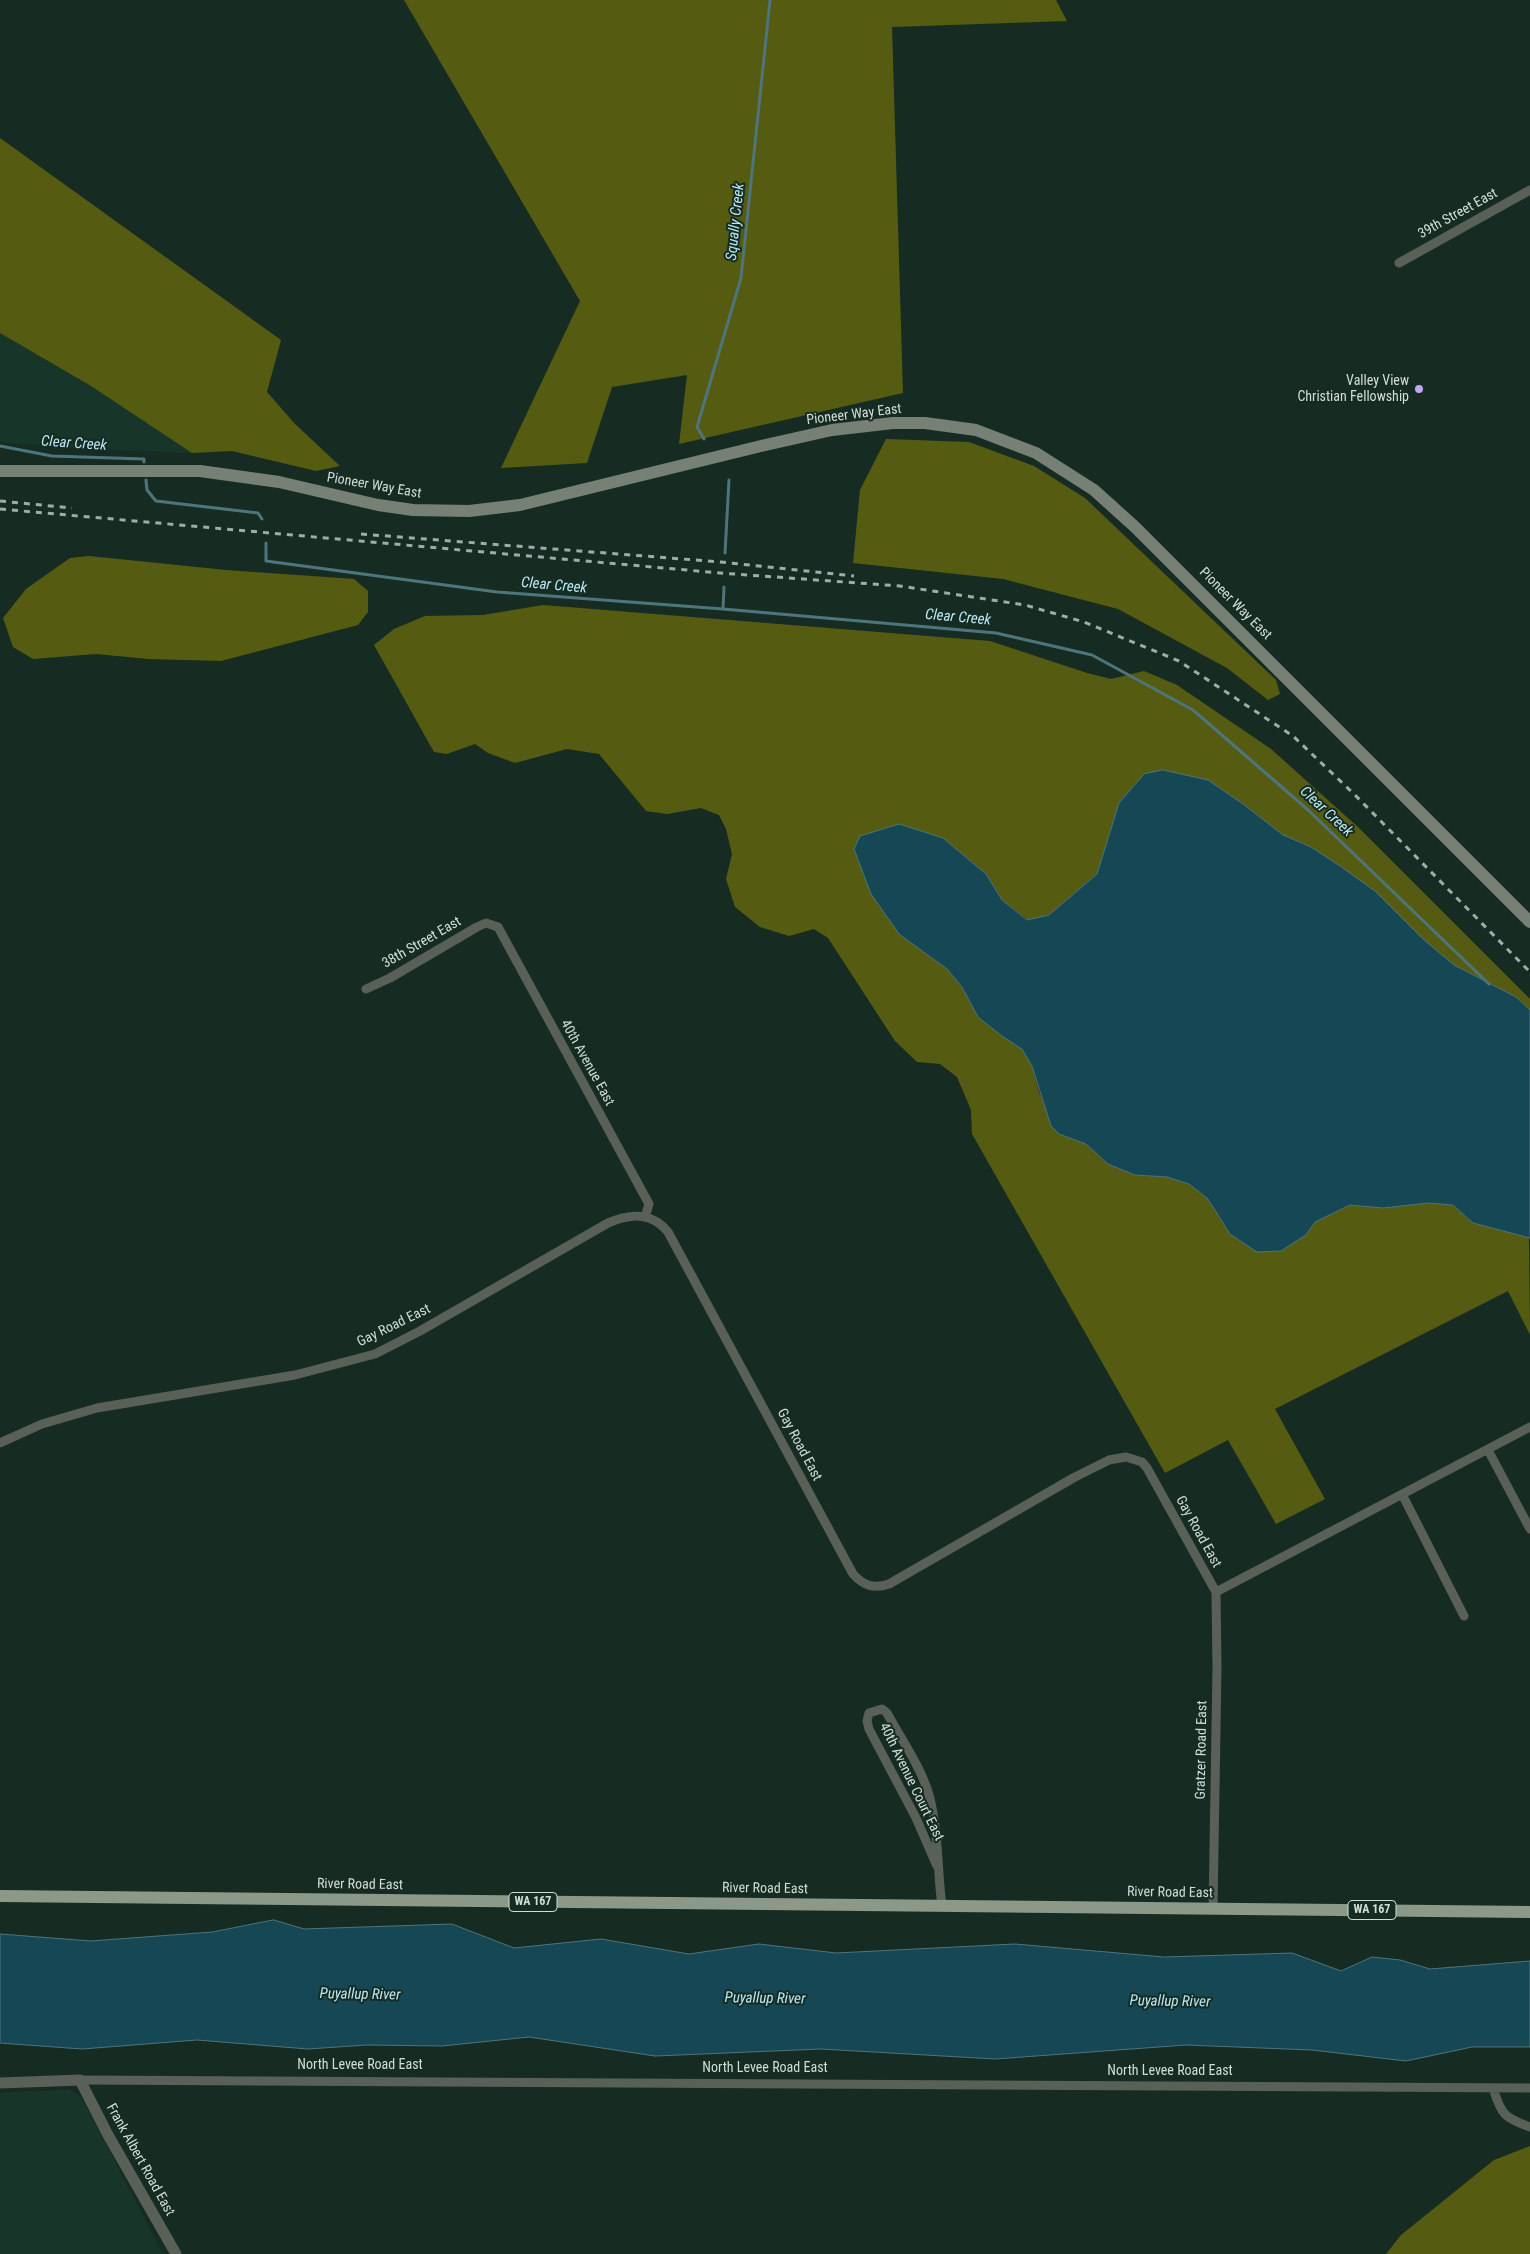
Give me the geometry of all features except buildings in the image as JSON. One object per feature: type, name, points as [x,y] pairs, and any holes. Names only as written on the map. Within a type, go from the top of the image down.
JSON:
[{"type":"main road","name":"Pioneer Way East","points":[[0,471],[200,471],[251,477],[396,507],[444,512],[469,511],[520,505],[832,430],[893,422],[925,423],[976,430],[1004,439],[1036,453],[1094,490],[1122,515],[1293,683],[1530,922]]},
{"type":"main road","name":"River Road East","points":[[0,1896],[1530,1912]]},
{"type":"street","name":"39th Street East","points":[[1399,263],[1530,190]]},
{"type":"street","name":"38th Street East","points":[[366,989],[390,978],[476,927],[486,923],[492,924]]},
{"type":"street","name":"40th Avenue East","points":[[492,924],[498,927],[649,1204],[645,1217]]},
{"type":"street","name":"Gay Road East","points":[[0,1442],[42,1424],[97,1408],[295,1375],[375,1354],[420,1331],[608,1223],[627,1216],[645,1217],[657,1220],[668,1232],[853,1574],[859,1581],[867,1586],[880,1587],[889,1584],[1075,1477],[1109,1460],[1126,1457],[1142,1462],[1147,1468],[1216,1592]]},
{"type":"street","points":[[1216,1592],[1403,1496],[1530,1427]]},
{"type":"street","points":[[1488,1450],[1530,1529]]},
{"type":"street","points":[[1403,1496],[1464,1616]]},
{"type":"street","name":"Gratzer Road East","points":[[1213,1909],[1217,1668],[1216,1592]]},
{"type":"street","name":"40th Avenue Court East","points":[[937,1866],[916,1818],[869,1729],[867,1721],[869,1713],[876,1710],[882,1709],[887,1713],[920,1773],[928,1793],[938,1850],[937,1866],[942,1906]]},
{"type":"street","name":"North Levee Road East","points":[[0,2084],[80,2080],[1530,2088]]},
{"type":"street","name":"Frank Albert Road East","points":[[80,2080],[108,2135],[176,2254]]},
{"type":"street","points":[[1493,2088],[1497,2102],[1506,2117],[1517,2124],[1530,2127]]},
{"type":"shaded area","points":[[0,333],[91,386],[192,453],[72,448],[0,442]]},
{"type":"shaded area","points":[[69,2089],[82,2098],[163,2254],[0,2254],[0,2093]]},
{"type":"green space","points":[[404,0],[1056,0],[1067,21],[892,27],[903,393],[679,444],[687,375],[612,387],[587,463],[501,468],[580,301]]},
{"type":"green space","points":[[0,138],[281,340],[267,392],[295,424],[340,466],[316,471],[232,451],[192,453],[91,386],[0,333]]},
{"type":"green space","points":[[886,439],[969,442],[1034,466],[1085,498],[1276,680],[1280,694],[1268,700],[1227,668],[1118,609],[1003,579],[853,563],[860,490]]},
{"type":"green space","points":[[89,556],[226,570],[354,579],[368,591],[368,612],[358,625],[221,661],[149,659],[96,654],[33,659],[13,647],[3,618],[26,589],[70,558]]},
{"type":"green space","points":[[543,605],[990,641],[1111,679],[1144,671],[1177,685],[1271,749],[1359,828],[1530,999],[1530,1010],[1516,997],[1454,965],[1311,847],[1283,835],[1243,804],[1119,803],[1097,874],[1049,915],[1028,920],[1002,900],[986,874],[899,934],[947,969],[962,987],[978,1017],[1022,1049],[1032,1066],[1039,1092],[1059,1134],[1086,1144],[1108,1164],[1135,1175],[1167,1177],[1189,1184],[1208,1199],[1230,1234],[1306,1235],[1315,1222],[1350,1205],[1383,1208],[1428,1203],[1453,1205],[1473,1223],[1529,1237],[1530,1335],[1508,1291],[1275,1409],[1325,1499],[1276,1524],[1228,1440],[1165,1473],[972,1134],[971,1110],[957,1077],[940,1064],[917,1062],[895,1041],[828,938],[814,929],[789,936],[760,927],[735,907],[726,879],[732,854],[726,829],[719,815],[701,808],[667,814],[646,811],[599,754],[567,749],[515,763],[488,753],[475,744],[447,754],[434,752],[374,645],[394,629],[425,616],[483,615]]},
{"type":"green space","points":[[1530,2146],[1530,2254],[1386,2254],[1401,2235],[1494,2160]]},
{"type":"water","points":[[1163,770],[1208,780],[1283,835],[1311,847],[1375,891],[1423,939],[1454,965],[1516,997],[1530,1010],[1530,1238],[1473,1223],[1453,1205],[1428,1203],[1383,1208],[1350,1205],[1315,1222],[1306,1235],[1281,1251],[1257,1252],[1230,1234],[1208,1199],[1189,1184],[1167,1177],[1135,1175],[1108,1164],[1086,1144],[1059,1134],[1051,1126],[1032,1066],[1022,1049],[978,1017],[962,987],[947,969],[899,934],[871,894],[854,849],[860,836],[899,824],[943,838],[986,874],[1002,900],[1027,920],[1049,915],[1097,874],[1119,803],[1144,774]]},
{"type":"water","name":"Puyallup River","points":[[274,1920],[304,1929],[452,1924],[514,1948],[601,1939],[689,1954],[759,1944],[836,1953],[1015,1944],[1164,1957],[1292,1953],[1341,1971],[1372,1957],[1400,1960],[1430,1969],[1530,1961],[1530,2047],[1472,2047],[1406,2061],[1312,2050],[1186,2045],[995,2059],[821,2049],[655,2056],[529,2037],[442,2046],[367,2045],[308,2049],[197,2040],[82,2049],[0,2043],[0,1934],[91,1941],[212,1932]]},
{"type":"waterway","name":"Squally Creek","points":[[704,439],[697,427],[741,278],[770,0]]},
{"type":"waterway","name":"Clear Creek","points":[[0,446],[52,456],[144,459],[144,462]]},
{"type":"waterway","name":"Clear Creek","points":[[146,480],[147,490],[156,501],[258,513],[262,519]]},
{"type":"waterway","name":"Squally Creek","points":[[725,553],[729,480]]},
{"type":"waterway","name":"Clear Creek","points":[[266,543],[266,561],[497,592],[723,609],[996,633],[1092,655],[1193,710],[1307,809],[1489,984]]},
{"type":"waterway","name":"Squally Creek","points":[[723,609],[724,587]]},
{"type":"railway","points":[[0,501],[72,508]]},
{"type":"railway","points":[[0,509],[720,573],[900,586],[1025,605],[1084,622],[1179,661],[1293,736],[1355,795],[1530,972]]},
{"type":"railway","points":[[361,534],[721,562],[854,576]]},
{"type":"place","name":"Valley View Christian Fellowship","points":[[1419,389]]}]
